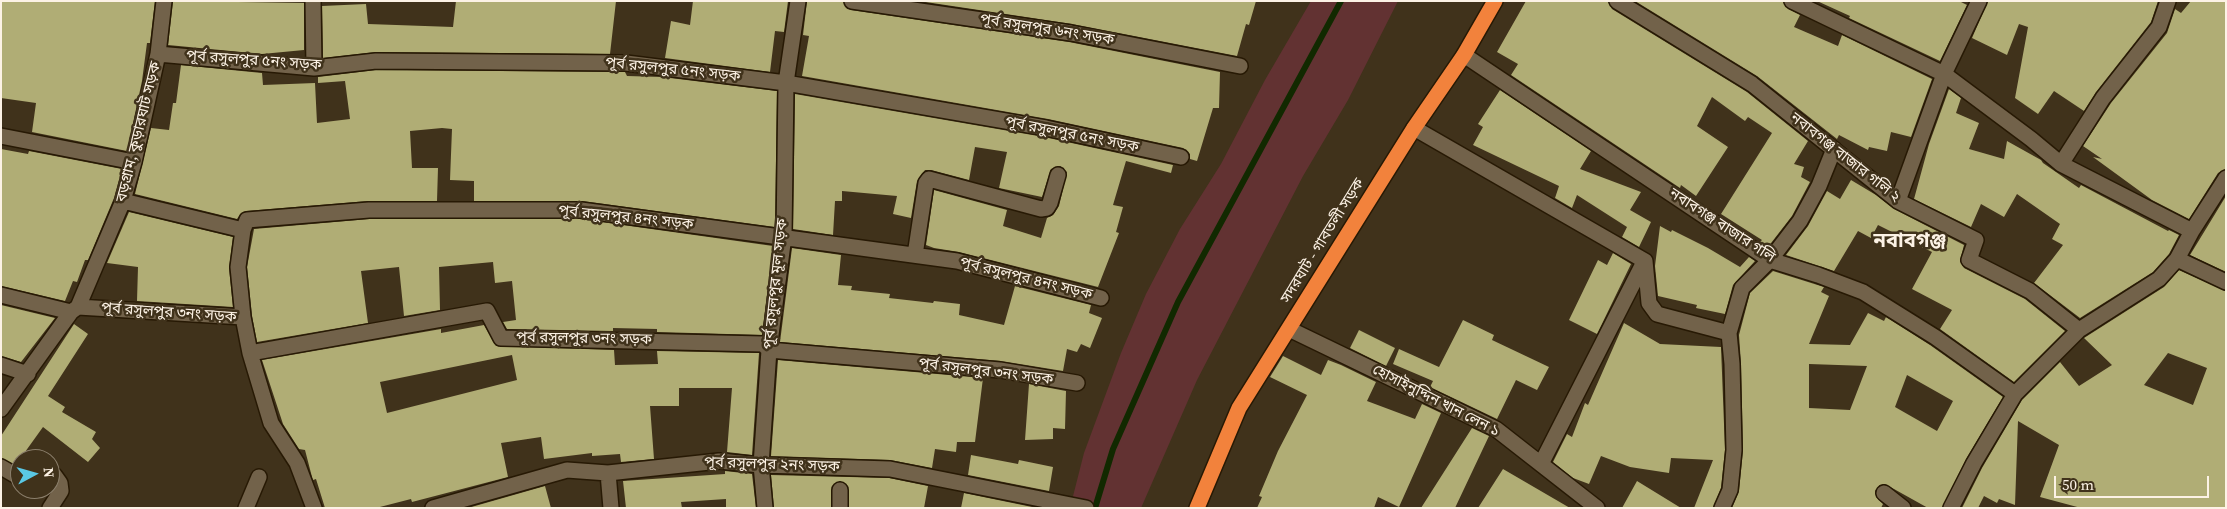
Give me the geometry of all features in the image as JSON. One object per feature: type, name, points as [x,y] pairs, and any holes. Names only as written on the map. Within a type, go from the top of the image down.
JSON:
[{"type":"highway","name":"সদরঘাট - গাবতলী সড়ক","points":[[1197,508],[1239,408],[1414,128],[1464,55],[1495,1]]},
{"type":"street","name":"বড়গ্রাম, কুড়ারঘাট সড়ক","points":[[1,409],[74,309],[123,201],[134,162],[158,54],[164,1]]},
{"type":"street","points":[[313,1],[314,68]]},
{"type":"street","name":"পূর্ব রসুলপুর মূল সড়ক","points":[[765,508],[761,465],[769,350],[784,236],[786,83],[798,1]]},
{"type":"street","name":"পূর্ব রসুলপুর ৬নং সড়ক","points":[[852,1],[1071,33],[1240,66]]},
{"type":"street","name":"নবাবগঞ্জ বাজার গলি ২","points":[[1618,1],[1752,84],[1898,201],[1976,240],[1969,260],[2030,291],[2079,330]]},
{"type":"street","points":[[1792,1],[1944,74],[2032,138],[2061,164],[2192,231]]},
{"type":"street","points":[[1898,201],[1944,74],[1979,1]]},
{"type":"street","points":[[2061,164],[2103,98],[2159,27],[2168,1]]},
{"type":"street","name":"পূর্ব রসুলপুর ৫নং সড়ক","points":[[158,54],[314,68],[376,61],[626,63],[786,83],[1046,128],[1181,157]]},
{"type":"street","name":"নবাবগঞ্জ বাজার গলি","points":[[1464,55],[1770,260],[1863,292],[1936,337],[2015,394]]},
{"type":"street","points":[[1414,128],[1645,261]]},
{"type":"street","points":[[1,136],[134,162]]},
{"type":"street","points":[[1722,508],[1730,490],[1734,450],[1732,364],[1729,333],[1742,288],[1770,260],[1800,221],[1819,186],[1834,149]]},
{"type":"street","points":[[915,255],[926,184],[929,179],[1041,209],[1047,208],[1050,203],[1058,175]]},
{"type":"street","points":[[1952,508],[1974,463],[2015,394],[2079,330],[2159,279],[2177,259],[2192,231],[2226,178]]},
{"type":"street","points":[[123,201],[243,230],[238,267],[244,317]]},
{"type":"street","name":"পূর্ব রসুলপুর ৪নং সড়ক","points":[[243,230],[248,220],[369,210],[581,210],[784,236],[957,261],[1101,298]]},
{"type":"street","points":[[2177,259],[2226,282]]},
{"type":"street","points":[[1645,261],[1649,304],[1657,314],[1729,333]]},
{"type":"street","points":[[1542,464],[1645,261]]},
{"type":"street","name":"পূর্ব রসুলপুর ৩নং সড়ক","points":[[1,295],[74,309],[244,317],[250,353],[487,311],[501,338],[763,344],[769,350],[1000,370],[1077,383]]},
{"type":"street","name":"হোসাইনুদ্দিন খান লেন ১","points":[[1290,329],[1496,429],[1596,508]]},
{"type":"street","points":[[250,353],[271,422],[297,463],[314,508]]},
{"type":"street","points":[[1,365],[28,374]]},
{"type":"street","name":"পূর্ব রসুলপুর ২নং সড়ক","points":[[433,508],[566,470],[608,473],[719,461],[761,465],[890,469],[1054,500],[1086,508]]},
{"type":"street","points":[[608,473],[611,508]]},
{"type":"street","points":[[246,508],[259,477]]},
{"type":"street","points":[[840,490],[840,508]]},
{"type":"street","points":[[1884,493],[1903,508]]},
{"type":"shaded area","points":[[1311,1],[1398,1],[1348,100],[1303,176],[1197,380],[1141,508],[1070,508],[1084,453],[1121,353],[1146,294],[1180,229],[1221,164],[1265,80]]},
{"type":"building","points":[[1,1],[155,1],[150,43],[147,43],[142,81],[127,151],[32,132],[36,103],[1,98]]},
{"type":"building","points":[[173,1],[304,3],[304,50],[262,54],[168,45]]},
{"type":"building","points":[[456,1],[616,1],[610,54],[376,52],[323,58],[322,6],[366,4],[368,24],[453,27]]},
{"type":"building","points":[[693,1],[788,1],[784,32],[775,31],[770,72],[665,58],[671,21],[690,25]]},
{"type":"building","points":[[807,1],[843,1],[846,8],[851,10],[1069,42],[1220,72],[1219,108],[1213,108],[1197,161],[1190,159],[1190,154],[1183,148],[1048,119],[802,76],[809,36],[803,35]]},
{"type":"building","points":[[919,1],[1256,1],[1249,25],[1246,24],[1237,56],[1072,24]]},
{"type":"building","points":[[1526,1],[1608,1],[1612,9],[1747,92],[1808,141],[1794,164],[1804,167],[1801,177],[1810,182],[1792,216],[1768,247],[1760,242],[1762,240],[1721,214],[1772,133],[1748,117],[1745,121],[1712,97],[1697,126],[1728,147],[1696,196],[1681,185],[1680,188],[1511,75],[1518,64],[1497,52]]},
{"type":"building","points":[[1635,1],[1783,1],[1788,9],[1800,15],[1794,27],[1838,46],[1842,35],[1932,79],[1911,137],[1891,132],[1887,151],[1869,147],[1868,150],[1839,135],[1837,139],[1757,76]]},
{"type":"building","points":[[1817,1],[1959,1],[1967,5],[1940,61]]},
{"type":"building","points":[[1988,1],[2158,1],[2151,22],[2096,92],[2084,111],[2054,91],[2038,114],[2015,98],[2028,27],[2019,24],[2007,55],[1972,38]]},
{"type":"building","points":[[2191,1],[2226,1],[2226,169],[2218,173],[2189,219],[2152,200],[2093,157],[2102,159],[2083,146],[2111,103],[2167,33],[2175,9],[2181,13]]},
{"type":"building","points":[[181,65],[262,73],[263,85],[315,83],[317,123],[350,119],[345,81],[318,83],[318,77],[376,70],[625,72],[627,76],[662,77],[777,91],[775,227],[582,201],[474,201],[474,181],[450,180],[452,129],[442,128],[410,131],[412,168],[438,168],[437,201],[368,201],[246,211],[241,213],[237,219],[135,194],[151,128],[169,130],[173,103],[176,103]]},
{"type":"building","points":[[1949,89],[1961,98],[1956,113],[1979,123],[1969,149],[2004,159],[2007,141],[2041,160],[2079,188],[2081,185],[2179,235],[2169,254],[2153,272],[2080,318],[2034,283],[2063,245],[2052,239],[2060,224],[2017,194],[2004,217],[1981,204],[1971,227],[1914,199],[1929,144]]},
{"type":"building","points":[[1500,90],[1591,151],[1580,169],[1641,192],[1630,210],[1651,222],[1639,247],[1622,237],[1627,227],[1577,195],[1572,208],[1555,198],[1559,186],[1473,145],[1483,127],[1478,124]]},
{"type":"building","points":[[795,94],[1044,137],[1173,165],[1171,173],[1126,161],[1113,205],[1123,207],[1116,232],[1119,233],[1098,287],[926,245],[934,190],[1007,210],[1003,226],[1041,238],[1047,218],[1053,215],[1059,206],[1067,172],[1060,166],[1051,169],[1042,197],[999,188],[1007,152],[975,147],[969,180],[925,170],[917,181],[911,218],[893,214],[897,196],[842,191],[842,201],[835,201],[833,235],[793,229]]},
{"type":"building","points":[[1,149],[28,154],[29,151],[122,169],[114,198],[88,260],[85,260],[77,282],[73,281],[65,301],[1,286]]},
{"type":"building","points":[[1851,180],[1876,195],[1894,209],[1964,245],[1960,261],[1964,268],[2025,299],[2065,331],[2014,382],[1940,329],[1952,310],[1912,289],[1932,252],[1878,225],[1871,238],[1858,231],[1834,271],[1786,255],[1808,226],[1827,191],[1840,199]]},
{"type":"building","points":[[2226,196],[2226,272],[2190,255]]},
{"type":"building","points":[[129,212],[233,237],[229,268],[233,307],[137,301],[138,267],[107,263]]},
{"type":"building","points":[[369,219],[580,219],[773,246],[762,335],[657,332],[657,329],[613,328],[613,331],[507,329],[503,322],[516,320],[512,281],[495,283],[493,262],[439,267],[440,310],[404,316],[399,267],[361,271],[368,323],[257,342],[252,316],[247,267],[254,229]]},
{"type":"building","points":[[1660,226],[1708,248],[1740,267],[1749,257],[1755,261],[1733,285],[1725,314],[1696,308],[1697,305],[1658,296],[1655,266]]},
{"type":"building","points":[[792,248],[841,255],[838,285],[852,286],[851,290],[890,294],[889,298],[960,304],[959,315],[1004,325],[1015,286],[1091,305],[1089,313],[1102,318],[1090,348],[1081,344],[1077,352],[1067,349],[1063,371],[1001,361],[780,342]]},
{"type":"building","points":[[1613,253],[1631,264],[1597,334],[1569,320],[1598,260],[1607,265]]},
{"type":"building","points":[[2179,270],[2226,291],[2226,508],[2081,508],[2040,497],[2059,445],[2018,421],[2015,505],[1999,499],[1997,503],[1984,496],[1978,508],[1962,508],[1982,468],[2022,400],[2060,362],[2079,386],[2112,365],[2084,338],[2164,287]],"holes":[[[2168,353],[2207,368],[2193,405],[2144,385]]]},
{"type":"building","points":[[1773,271],[1824,287],[1821,292],[1829,296],[1809,344],[1850,345],[1868,313],[1884,321],[1886,317],[1930,345],[2003,397],[1966,459],[1942,508],[1928,508],[1885,484],[1880,485],[1875,491],[1876,497],[1883,504],[1881,508],[1732,508],[1739,491],[1743,450],[1739,335],[1750,293]],"holes":[[[1809,364],[1867,366],[1850,410],[1809,408]],[[1907,375],[1953,401],[1937,431],[1895,407]]]},
{"type":"building","points":[[1,305],[55,318],[21,362],[1,356]]},
{"type":"building","points":[[1463,320],[1494,335],[1492,340],[1549,367],[1537,390],[1516,380],[1497,419],[1430,387],[1433,381],[1393,364],[1399,349],[1439,367]]},
{"type":"building","points":[[1624,323],[1660,344],[1721,347],[1725,450],[1721,488],[1713,508],[1694,508],[1713,460],[1671,458],[1669,473],[1630,467],[1601,456],[1589,484],[1573,478],[1553,462],[1567,434],[1572,437],[1585,403],[1588,405]]},
{"type":"building","points":[[74,324],[88,334],[48,396],[65,407],[62,412],[96,432],[92,439],[100,448],[88,462],[43,427],[27,449],[10,449],[10,462],[1,458],[1,436]]},
{"type":"building","points":[[484,325],[496,346],[614,350],[615,365],[658,364],[657,351],[759,353],[752,455],[727,452],[732,388],[679,388],[679,406],[650,406],[654,459],[621,462],[620,454],[592,456],[592,453],[544,459],[541,437],[501,443],[508,477],[412,502],[411,499],[376,508],[325,508],[316,479],[313,480],[305,450],[299,449],[283,424],[262,360],[441,329],[441,333]],"holes":[[[512,355],[517,380],[387,413],[380,382]]]},
{"type":"building","points":[[1359,330],[1395,348],[1386,366],[1350,348]]},
{"type":"building","points":[[1283,356],[1321,375],[1328,360],[1341,365],[1376,382],[1367,401],[1415,419],[1422,404],[1441,413],[1399,507],[1378,497],[1374,508],[1257,508],[1262,497],[1259,496],[1278,451],[1307,395],[1270,377]]},
{"type":"building","points":[[778,360],[983,378],[975,442],[957,442],[956,452],[935,449],[932,468],[890,460],[771,456]]},
{"type":"building","points":[[1029,384],[1066,391],[1065,429],[1053,428],[1053,439],[1025,440]]},
{"type":"building","points":[[1472,428],[1489,436],[1455,508],[1421,508]]},
{"type":"building","points":[[971,455],[1018,464],[1019,460],[1053,467],[1049,491],[968,475]]},
{"type":"building","points":[[1503,469],[1570,508],[1478,508]]},
{"type":"building","points":[[725,471],[752,474],[756,508],[726,508],[726,499],[681,502],[682,508],[626,508],[623,481],[725,474]]},
{"type":"building","points":[[771,475],[889,478],[928,486],[924,508],[849,508],[848,486],[840,481],[832,486],[831,508],[774,508]]},
{"type":"building","points":[[1637,481],[1681,508],[1622,508]]},
{"type":"building","points":[[545,486],[551,508],[468,508]]},
{"type":"building","points":[[964,493],[1037,508],[961,508]]},
{"type":"waterway","points":[[1095,508],[1113,449],[1178,302],[1341,1]]},
{"type":"district","name":"নবাবগঞ্জ","points":[[1910,242]]}]
